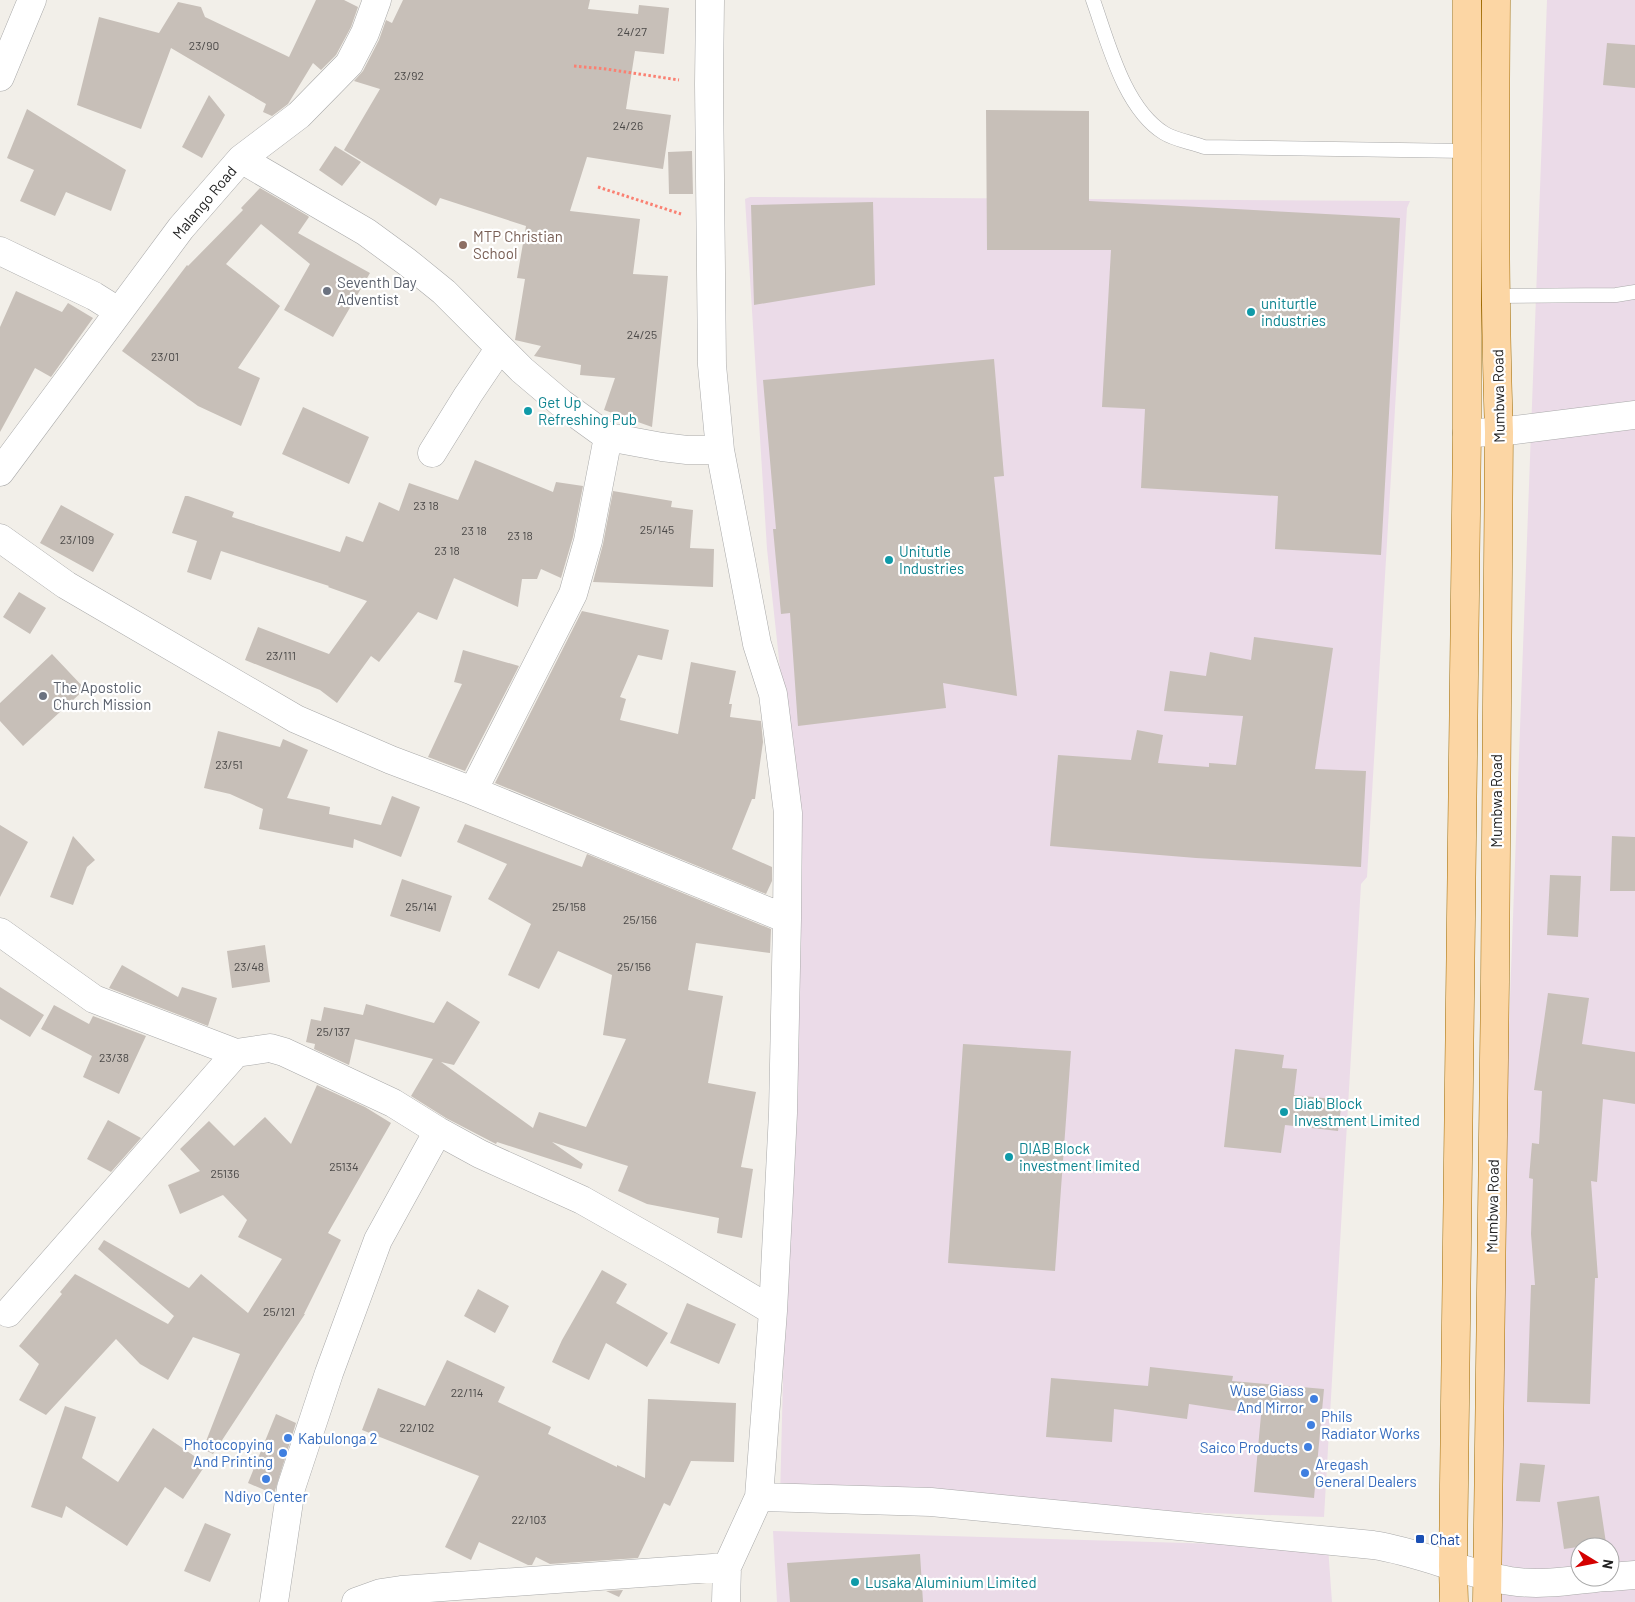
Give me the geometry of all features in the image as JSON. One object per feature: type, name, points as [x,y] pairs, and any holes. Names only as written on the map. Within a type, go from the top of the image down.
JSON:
[{"type":"main road","name":"Mumbwa Road","points":[[1454,1602],[1467,433],[1467,0]]},
{"type":"main road","name":"Mumbwa Road","points":[[1487,1602],[1495,972],[1499,432],[1494,144],[1496,0]]},
{"type":"street","points":[[0,77],[32,0]]},
{"type":"street","name":"Malango Road","points":[[0,472],[180,228],[240,159],[299,115],[349,64],[365,33],[377,0]]},
{"type":"street","points":[[710,0],[712,365],[720,450],[756,644],[773,694],[788,813],[783,1113],[773,1312],[759,1497],[727,1567],[726,1602]]},
{"type":"street","points":[[240,159],[366,232],[444,292],[499,349],[561,403],[608,437],[687,450],[720,450]]},
{"type":"street","points":[[0,251],[94,296],[118,311]]},
{"type":"street","points":[[432,452],[499,349]]},
{"type":"street","points":[[1467,433],[1499,432],[1635,415]]},
{"type":"street","points":[[473,791],[573,594],[588,541],[608,437]]},
{"type":"street","points":[[0,538],[66,585],[296,719],[391,760],[473,791],[787,919]]},
{"type":"street","points":[[0,932],[94,999],[236,1053],[270,1048],[284,1052],[393,1103],[480,1154],[582,1200],[672,1251],[773,1312]]},
{"type":"street","points":[[8,1312],[236,1053]]},
{"type":"street","points":[[274,1602],[291,1488],[329,1373],[378,1240],[438,1131]]},
{"type":"street","points":[[759,1497],[931,1502],[1364,1544],[1398,1549],[1511,1581],[1533,1583],[1570,1580]]},
{"type":"street","points":[[356,1602],[381,1593],[401,1596],[727,1567]]},
{"type":"street","points":[[1620,1576],[1635,1574]]},
{"type":"lane","points":[[1093,0],[1117,71],[1143,116],[1165,134],[1204,147],[1466,151]]},
{"type":"lane","points":[[1496,296],[1616,295],[1635,292]]},
{"type":"path","points":[[574,66],[709,84]]},
{"type":"path","points":[[598,187],[710,223]]},
{"type":"shaded area","points":[[1547,0],[1635,0],[1635,1602],[1492,1602],[1498,1322]]},
{"type":"shaded area","points":[[750,197],[1410,201],[1407,208],[1367,877],[1361,884],[1324,1517],[780,1498],[797,824],[767,549],[745,199]]},
{"type":"shaded area","points":[[773,1531],[1328,1547],[1332,1602],[777,1602]]},
{"type":"building","points":[[316,0],[344,0],[358,7],[351,27],[336,55],[321,70],[313,63],[288,104],[272,116],[263,112],[266,104],[171,48],[141,129],[77,105],[99,17],[159,33],[178,2],[201,7],[205,17],[289,57]]},
{"type":"building","points":[[403,0],[590,0],[588,9],[638,14],[639,5],[669,8],[664,54],[635,51],[626,109],[671,115],[663,169],[587,157],[570,211],[640,219],[633,274],[668,276],[652,427],[604,410],[615,378],[580,375],[581,365],[534,356],[541,346],[515,340],[525,279],[517,278],[526,226],[440,198],[436,206],[344,150],[380,89],[354,81],[363,71],[379,40],[386,20],[392,23]]},
{"type":"building","points":[[1607,43],[1635,45],[1635,88],[1603,85]]},
{"type":"building","points":[[209,95],[225,115],[202,158],[182,147]]},
{"type":"building","points":[[27,109],[126,170],[111,211],[66,192],[55,216],[20,201],[34,170],[7,158]]},
{"type":"building","name":"uniturtle industries","points":[[986,110],[1089,111],[1089,201],[1400,218],[1381,555],[1275,549],[1278,496],[1141,488],[1145,409],[1102,407],[1111,250],[987,250]]},
{"type":"building","points":[[335,146],[361,162],[342,186],[319,170]]},
{"type":"building","points":[[692,151],[693,194],[669,194],[668,152]]},
{"type":"building","points":[[260,188],[309,217],[298,233],[370,273],[333,337],[284,310],[310,264],[261,224],[226,264],[280,306],[238,368],[260,378],[241,426],[198,406],[122,351],[187,265],[243,210],[241,208]]},
{"type":"building","points":[[873,202],[875,285],[754,305],[751,205]]},
{"type":"building","points":[[16,291],[62,312],[68,303],[93,318],[51,377],[35,368],[0,432],[0,327]]},
{"type":"building","points":[[994,359],[1004,476],[994,477],[1017,696],[943,683],[946,708],[798,726],[790,613],[781,614],[773,529],[776,529],[763,380]]},
{"type":"building","points":[[303,407],[369,437],[349,484],[282,454]]},
{"type":"building","points":[[475,460],[553,492],[556,482],[583,486],[573,537],[561,578],[541,569],[537,579],[522,579],[518,607],[454,578],[437,620],[418,612],[379,662],[371,656],[337,703],[320,690],[245,660],[258,627],[329,654],[367,601],[329,586],[221,551],[211,580],[187,572],[197,541],[172,533],[185,496],[188,496],[234,512],[232,517],[340,552],[346,536],[363,542],[379,502],[399,511],[409,483],[458,500]]},
{"type":"building","points":[[613,491],[672,501],[671,507],[693,510],[690,548],[714,549],[713,587],[593,582],[603,544]]},
{"type":"building","points":[[61,505],[114,534],[93,572],[40,543]]},
{"type":"building","points":[[19,592],[46,608],[30,634],[3,617]]},
{"type":"building","points":[[582,611],[669,630],[662,660],[638,655],[620,697],[626,699],[620,720],[678,734],[691,662],[736,671],[729,704],[732,704],[730,717],[761,721],[763,742],[755,799],[752,799],[732,849],[772,867],[772,881],[766,894],[495,783]]},
{"type":"building","points":[[1254,637],[1333,648],[1315,769],[1366,771],[1361,867],[1196,858],[1050,846],[1058,755],[1131,760],[1137,730],[1163,735],[1158,763],[1209,767],[1209,763],[1236,765],[1243,716],[1164,711],[1170,671],[1206,676],[1210,652],[1251,660]]},
{"type":"building","points":[[463,650],[519,666],[465,771],[428,757],[462,684],[454,682]]},
{"type":"building","name":"The Apostolic Church Mission","points":[[52,654],[85,689],[23,746],[0,721],[0,703]]},
{"type":"building","points":[[218,731],[280,747],[283,739],[308,750],[287,798],[330,807],[329,814],[381,825],[392,796],[420,807],[401,857],[354,839],[353,848],[259,829],[263,809],[230,794],[204,788]]},
{"type":"building","points":[[465,824],[582,867],[587,854],[771,929],[770,953],[696,943],[688,990],[723,996],[708,1083],[756,1092],[741,1167],[753,1169],[742,1238],[717,1233],[719,1218],[647,1204],[618,1191],[628,1166],[552,1142],[583,1164],[581,1169],[497,1142],[496,1144],[446,1118],[411,1096],[433,1059],[355,1039],[349,1065],[314,1049],[315,1044],[306,1042],[311,1019],[321,1021],[324,1007],[363,1015],[366,1004],[434,1023],[447,1001],[480,1022],[454,1065],[441,1062],[533,1128],[539,1112],[586,1127],[626,1039],[603,1035],[612,975],[558,951],[539,989],[508,975],[531,924],[488,899],[507,864],[457,842]]},
{"type":"building","points":[[0,825],[28,842],[0,897]]},
{"type":"building","points":[[73,836],[95,860],[87,867],[73,905],[50,897]]},
{"type":"building","points":[[1612,836],[1635,837],[1635,891],[1610,891]]},
{"type":"building","points":[[1550,875],[1581,876],[1578,937],[1547,935]]},
{"type":"building","points":[[402,879],[452,896],[440,932],[390,916]]},
{"type":"building","points":[[265,945],[270,982],[232,988],[227,951]]},
{"type":"building","points":[[122,965],[178,997],[182,987],[217,998],[208,1026],[109,988]]},
{"type":"building","points":[[0,987],[44,1015],[30,1037],[0,1019]]},
{"type":"building","points":[[1548,993],[1589,998],[1582,1044],[1635,1052],[1635,1104],[1603,1099],[1597,1182],[1591,1181],[1598,1278],[1595,1278],[1590,1404],[1527,1402],[1531,1285],[1535,1285],[1531,1234],[1533,1179],[1529,1178],[1532,1143],[1539,1144],[1542,1091],[1534,1090]]},
{"type":"building","points":[[54,1005],[89,1024],[93,1016],[146,1036],[119,1094],[83,1077],[92,1056],[41,1029]]},
{"type":"building","name":"DIAB Block investment limited","points":[[963,1044],[1071,1051],[1055,1271],[948,1263]]},
{"type":"building","name":"Diab Block Investment Limited","points":[[1235,1049],[1284,1055],[1282,1068],[1297,1069],[1294,1095],[1342,1100],[1338,1131],[1285,1125],[1281,1153],[1224,1147]]},
{"type":"building","points":[[317,1085],[365,1107],[391,1123],[328,1233],[341,1240],[305,1314],[213,1454],[203,1449],[240,1354],[193,1337],[168,1380],[140,1364],[116,1339],[46,1415],[19,1400],[39,1364],[19,1346],[62,1294],[60,1292],[75,1274],[168,1324],[174,1316],[98,1249],[104,1240],[189,1288],[201,1274],[248,1313],[282,1259],[238,1237],[247,1220],[223,1195],[180,1214],[168,1185],[200,1171],[180,1149],[209,1121],[234,1146],[265,1117],[291,1144]]},
{"type":"building","points":[[108,1120],[141,1138],[111,1172],[87,1159]]},
{"type":"building","points":[[602,1270],[627,1284],[616,1303],[668,1333],[647,1367],[606,1343],[589,1380],[552,1362],[562,1340]]},
{"type":"building","points":[[478,1289],[509,1306],[495,1333],[464,1316]]},
{"type":"building","points":[[687,1303],[736,1324],[719,1364],[670,1343]]},
{"type":"building","points":[[447,1360],[505,1387],[498,1402],[551,1427],[548,1434],[617,1467],[617,1465],[645,1478],[648,1399],[736,1403],[734,1462],[691,1461],[670,1506],[664,1503],[638,1558],[550,1564],[536,1557],[532,1565],[528,1565],[479,1542],[471,1560],[445,1547],[479,1476],[362,1430],[378,1388],[425,1406]]},
{"type":"building","points":[[1150,1367],[1233,1376],[1232,1381],[1324,1389],[1314,1498],[1254,1492],[1261,1415],[1189,1404],[1187,1419],[1114,1409],[1112,1442],[1046,1437],[1051,1378],[1148,1386]]},
{"type":"building","points":[[65,1406],[96,1417],[82,1458],[118,1482],[153,1428],[206,1464],[183,1499],[165,1487],[127,1546],[66,1506],[62,1518],[31,1507]]},
{"type":"building","points":[[276,1414],[296,1423],[274,1494],[248,1483]]},
{"type":"building","points":[[1520,1463],[1545,1465],[1540,1502],[1516,1501]]},
{"type":"building","points":[[1599,1496],[1605,1537],[1570,1537],[1570,1548],[1564,1549],[1557,1502]]},
{"type":"building","points":[[205,1523],[231,1534],[210,1582],[184,1571]]},
{"type":"building","name":"Lusaka Aluminium Limited","points":[[920,1554],[923,1602],[790,1602],[787,1563]]},
{"type":"building","points":[[623,1590],[619,1597],[606,1591]]},
{"type":"place","name":"MTP Christian School","points":[[463,245]]},
{"type":"place","name":"Seventh Day Adventist","points":[[327,291]]},
{"type":"place","name":"uniturtle industries","points":[[1251,312]]},
{"type":"place","name":"Get Up Refreshing Pub","points":[[528,411]]},
{"type":"place","name":"Unitutle Industries","points":[[889,560]]},
{"type":"place","name":"The Apostolic Church Mission","points":[[43,696]]},
{"type":"place","name":"Diab Block Investment Limited","points":[[1284,1112]]},
{"type":"place","name":"DIAB Block investment limited","points":[[1009,1157]]},
{"type":"place","name":"Wuse Giass And Mirror","points":[[1314,1399]]},
{"type":"place","name":"Phils Radiator Works","points":[[1311,1425]]},
{"type":"place","name":"Kabulonga 2","points":[[288,1438]]},
{"type":"place","name":"Saico Products","points":[[1308,1447]]},
{"type":"place","name":"Photocopying And Printing","points":[[283,1453]]},
{"type":"place","name":"Aregash General Dealers","points":[[1305,1473]]},
{"type":"place","name":"Ndiyo Center","points":[[266,1479]]},
{"type":"place","name":"Chat","points":[[1420,1539]]},
{"type":"place","name":"Lusaka Aluminium Limited","points":[[855,1582]]}]
